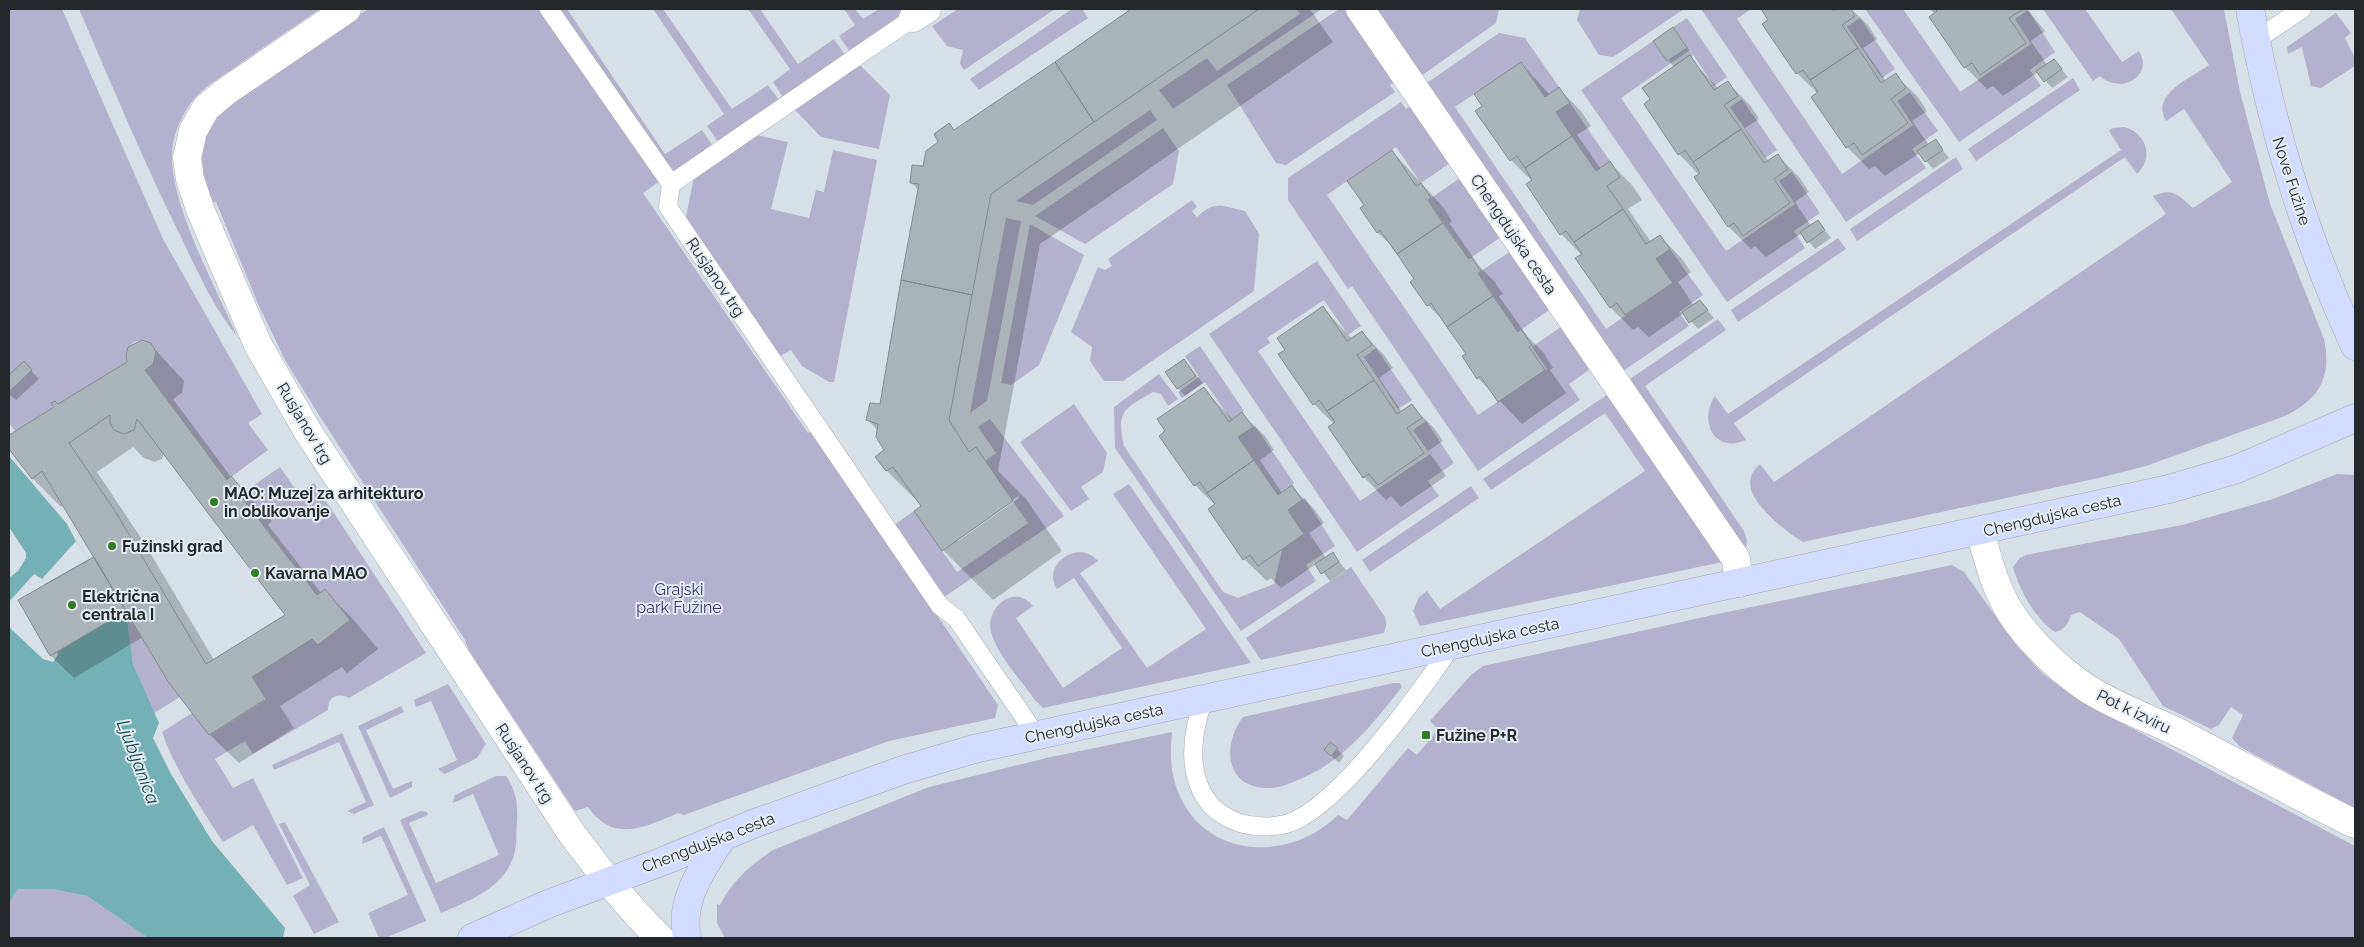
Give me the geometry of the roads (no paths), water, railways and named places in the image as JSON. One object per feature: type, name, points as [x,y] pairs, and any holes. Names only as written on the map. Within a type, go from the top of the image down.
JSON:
[{"type":"street","name":"Rusjanov trg","points":[[347,9],[225,92],[206,108],[193,131],[187,158],[190,179],[200,209],[258,345],[308,432],[560,816],[607,880],[641,920],[660,938]]},
{"type":"street","name":"Chengdujska cesta","points":[[1360,9],[1736,559],[1739,583]]},
{"type":"street","name":"Nove Fužine","points":[[2250,9],[2271,110],[2286,167],[2314,248],[2355,346]]},
{"type":"street","name":"Chengdujska cesta","points":[[472,938],[607,880],[661,862],[722,836],[903,770],[974,749],[1980,531],[2202,480],[2270,456],[2355,418]]},
{"type":"street","name":"Pot k izviru","points":[[1980,531],[1993,576],[2005,604],[2026,632],[2062,669],[2089,689],[2186,736],[2280,787],[2355,824]]},
{"type":"street","points":[[687,938],[685,916],[690,893],[722,836]]},
{"type":"lane","points":[[550,9],[671,184],[920,13]]},
{"type":"lane","points":[[2256,40],[2302,9]]},
{"type":"lane","name":"Rusjanov trg","points":[[671,184],[668,207],[940,606],[956,618],[1036,736]]},
{"type":"lane","points":[[1204,698],[1195,724],[1192,744],[1193,759],[1199,784],[1210,804],[1239,823],[1262,827],[1287,823],[1308,813],[1326,799],[1360,766],[1416,696],[1452,645]]},
{"type":"water","name":"Ljubljanica","points":[[9,456],[67,524],[76,541],[126,611],[133,664],[159,723],[153,738],[171,774],[212,841],[285,928],[283,938],[148,938],[87,896],[52,889],[18,889],[9,903],[9,627],[43,659],[53,662],[58,655],[42,579],[34,574],[9,602],[9,578],[18,571],[26,558],[26,553],[9,527]]},
{"type":"place","name":"MAO: Muzej za arhitekturo in oblikovanje","points":[[214,502]]},
{"type":"place","name":"Fužinski grad","points":[[112,546]]},
{"type":"place","name":"Kavarna MAO","points":[[255,573]]},
{"type":"place","name":"Električna centrala I","points":[[72,605]]},
{"type":"place","name":"Fužine P+R","points":[[1426,735]]},
{"type":"park label","name":"Grajski park Fužine","points":[[679,598]]}]
